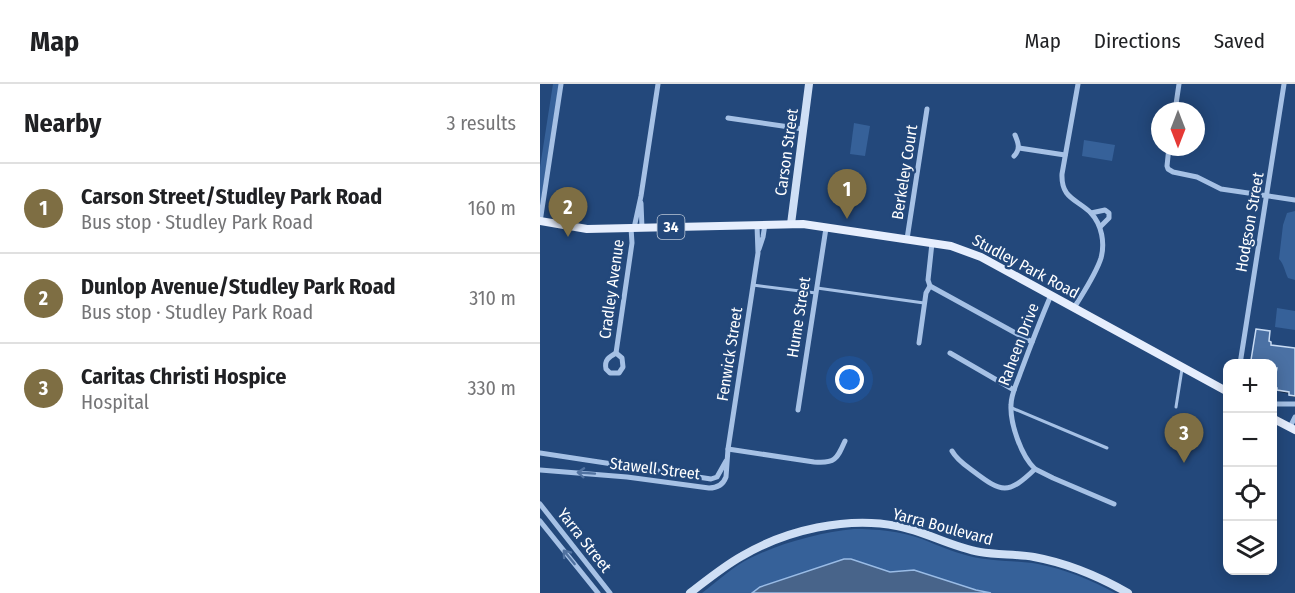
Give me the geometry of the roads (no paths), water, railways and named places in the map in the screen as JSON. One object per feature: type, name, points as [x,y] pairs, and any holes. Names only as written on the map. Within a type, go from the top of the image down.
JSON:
[{"type":"main road","name":"Carson Street","points":[[791,224],[809,84]]},
{"type":"main road","name":"Studley Park Road","points":[[540,222],[587,229],[791,224],[951,246],[970,252],[1051,295],[1223,391]]},
{"type":"main road","points":[[1277,421],[1292,429]]},
{"type":"main road","name":"Yarra Boulevard","points":[[690,593],[733,561],[765,545],[812,529],[841,523],[864,522],[908,528],[978,552],[1051,561],[1097,578],[1128,593]]},
{"type":"street","points":[[540,222],[561,84]]},
{"type":"street","name":"Cradley Avenue","points":[[616,353],[658,84]]},
{"type":"street","points":[[1074,308],[1100,260],[1102,241],[1100,227],[1091,213],[1072,200],[1065,190],[1062,179],[1078,84]]},
{"type":"street","points":[[1176,102],[1179,84]]},
{"type":"street","name":"Hodgson Street","points":[[1241,359],[1284,84]]},
{"type":"street","name":"Berkeley Court","points":[[907,239],[927,109]]},
{"type":"street","points":[[728,118],[803,129]]},
{"type":"street","points":[[1014,156],[1019,148],[1015,135]]},
{"type":"street","points":[[1019,148],[1065,155]]},
{"type":"street","points":[[1168,156],[1168,169],[1201,178],[1216,187],[1295,200]]},
{"type":"street","points":[[1091,213],[1105,210],[1109,213],[1109,218],[1100,227]]},
{"type":"street","name":"Fenwick Street","points":[[727,460],[758,253],[762,242],[761,224]]},
{"type":"street","name":"Hume Street","points":[[798,410],[826,228]]},
{"type":"street","points":[[932,243],[928,280],[930,286],[1032,342]]},
{"type":"street","points":[[920,343],[924,303],[930,286]]},
{"type":"street","name":"Raheen Drive","points":[[1035,469],[1021,448],[1013,422],[1011,399],[1051,295]]},
{"type":"street","points":[[950,352],[1014,390]]},
{"type":"street","points":[[1277,404],[1295,404]]},
{"type":"street","points":[[1292,429],[1295,417]]},
{"type":"street","points":[[728,449],[827,463],[838,457],[845,441]]},
{"type":"street","points":[[952,451],[958,459],[998,487],[1016,485],[1035,469],[1114,504]]},
{"type":"street","name":"Stawell Street","points":[[540,453],[711,479],[717,477],[727,460]]},
{"type":"street","name":"Stawell Street","points":[[540,470],[621,476],[714,488],[721,485],[726,477],[727,460]]},
{"type":"street","name":"Yarra Street","points":[[540,504],[610,593]]},
{"type":"street","name":"Yarra Street","points":[[540,521],[598,593]]},
{"type":"lane","points":[[753,285],[924,303]]},
{"type":"lane","points":[[1176,407],[1183,368]]},
{"type":"lane","points":[[1011,407],[1107,448]]},
{"type":"place","name":"Carson Street/Studley Park Road","points":[[847,219]]},
{"type":"place","name":"Dunlop Avenue/Studley Park Road","points":[[568,237]]},
{"type":"place","name":"Caritas Christi Hospice","points":[[1184,463]]}]
